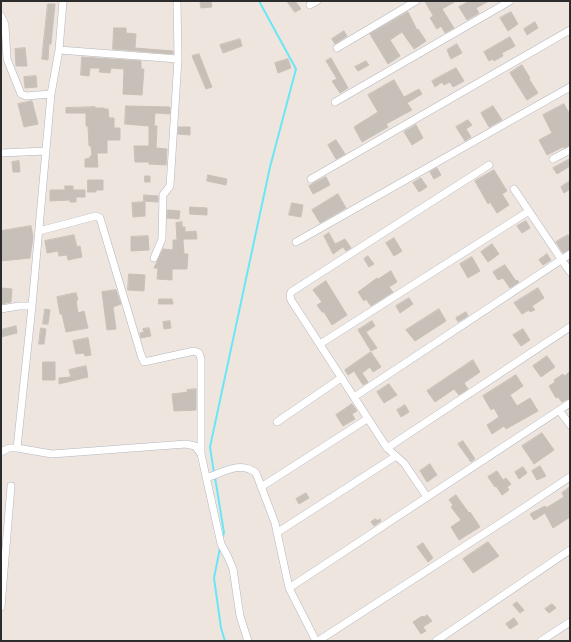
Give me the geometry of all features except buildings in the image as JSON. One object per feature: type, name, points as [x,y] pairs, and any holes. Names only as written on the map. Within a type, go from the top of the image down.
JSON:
[{"type":"street","points":[[17,448],[32,306],[51,94],[59,50],[63,1]]},
{"type":"street","points":[[154,258],[162,239],[163,195],[170,186],[178,59],[177,1]]},
{"type":"street","points":[[310,5],[317,1]]},
{"type":"street","points":[[337,48],[416,1]]},
{"type":"street","points":[[335,102],[510,1]]},
{"type":"street","points":[[1,16],[5,25],[7,59],[20,94],[26,96],[51,94]]},
{"type":"street","points":[[311,179],[570,30]]},
{"type":"street","points":[[59,50],[178,59]]},
{"type":"street","points":[[296,242],[570,87]]},
{"type":"street","points":[[553,159],[570,150]]},
{"type":"street","points":[[1,153],[46,151]]},
{"type":"street","points":[[427,497],[404,463],[386,448],[291,300],[290,296],[291,292],[489,165]]},
{"type":"street","points":[[514,189],[570,272]]},
{"type":"street","points":[[320,344],[529,212]]},
{"type":"street","points":[[39,231],[96,216],[100,218],[144,362],[194,351],[199,353],[201,358],[201,454],[221,544],[233,569],[240,616],[248,641]]},
{"type":"street","points":[[354,397],[570,254]]},
{"type":"street","points":[[1,309],[19,306],[32,306]]},
{"type":"street","points":[[386,448],[570,327]]},
{"type":"street","points":[[276,422],[341,378]]},
{"type":"street","points":[[289,588],[570,403]]},
{"type":"street","points":[[560,410],[570,425]]},
{"type":"street","points":[[261,487],[367,418]]},
{"type":"street","points":[[1,452],[9,448],[17,448],[52,454],[186,444],[195,446],[201,454]]},
{"type":"street","points":[[278,532],[396,456]]},
{"type":"street","points":[[206,478],[233,468],[241,467],[250,468],[256,473],[273,514],[289,588],[317,641],[509,518],[570,476]]},
{"type":"street","points":[[1,606],[11,486]]},
{"type":"street","points":[[436,641],[570,550]]},
{"type":"street","points":[[541,641],[570,622]]},
{"type":"waterway","points":[[214,473],[210,447],[270,167],[296,69],[259,1]]},
{"type":"waterway","points":[[215,477],[224,533],[222,538]]},
{"type":"waterway","points":[[220,548],[214,578],[221,628],[225,641]]}]
